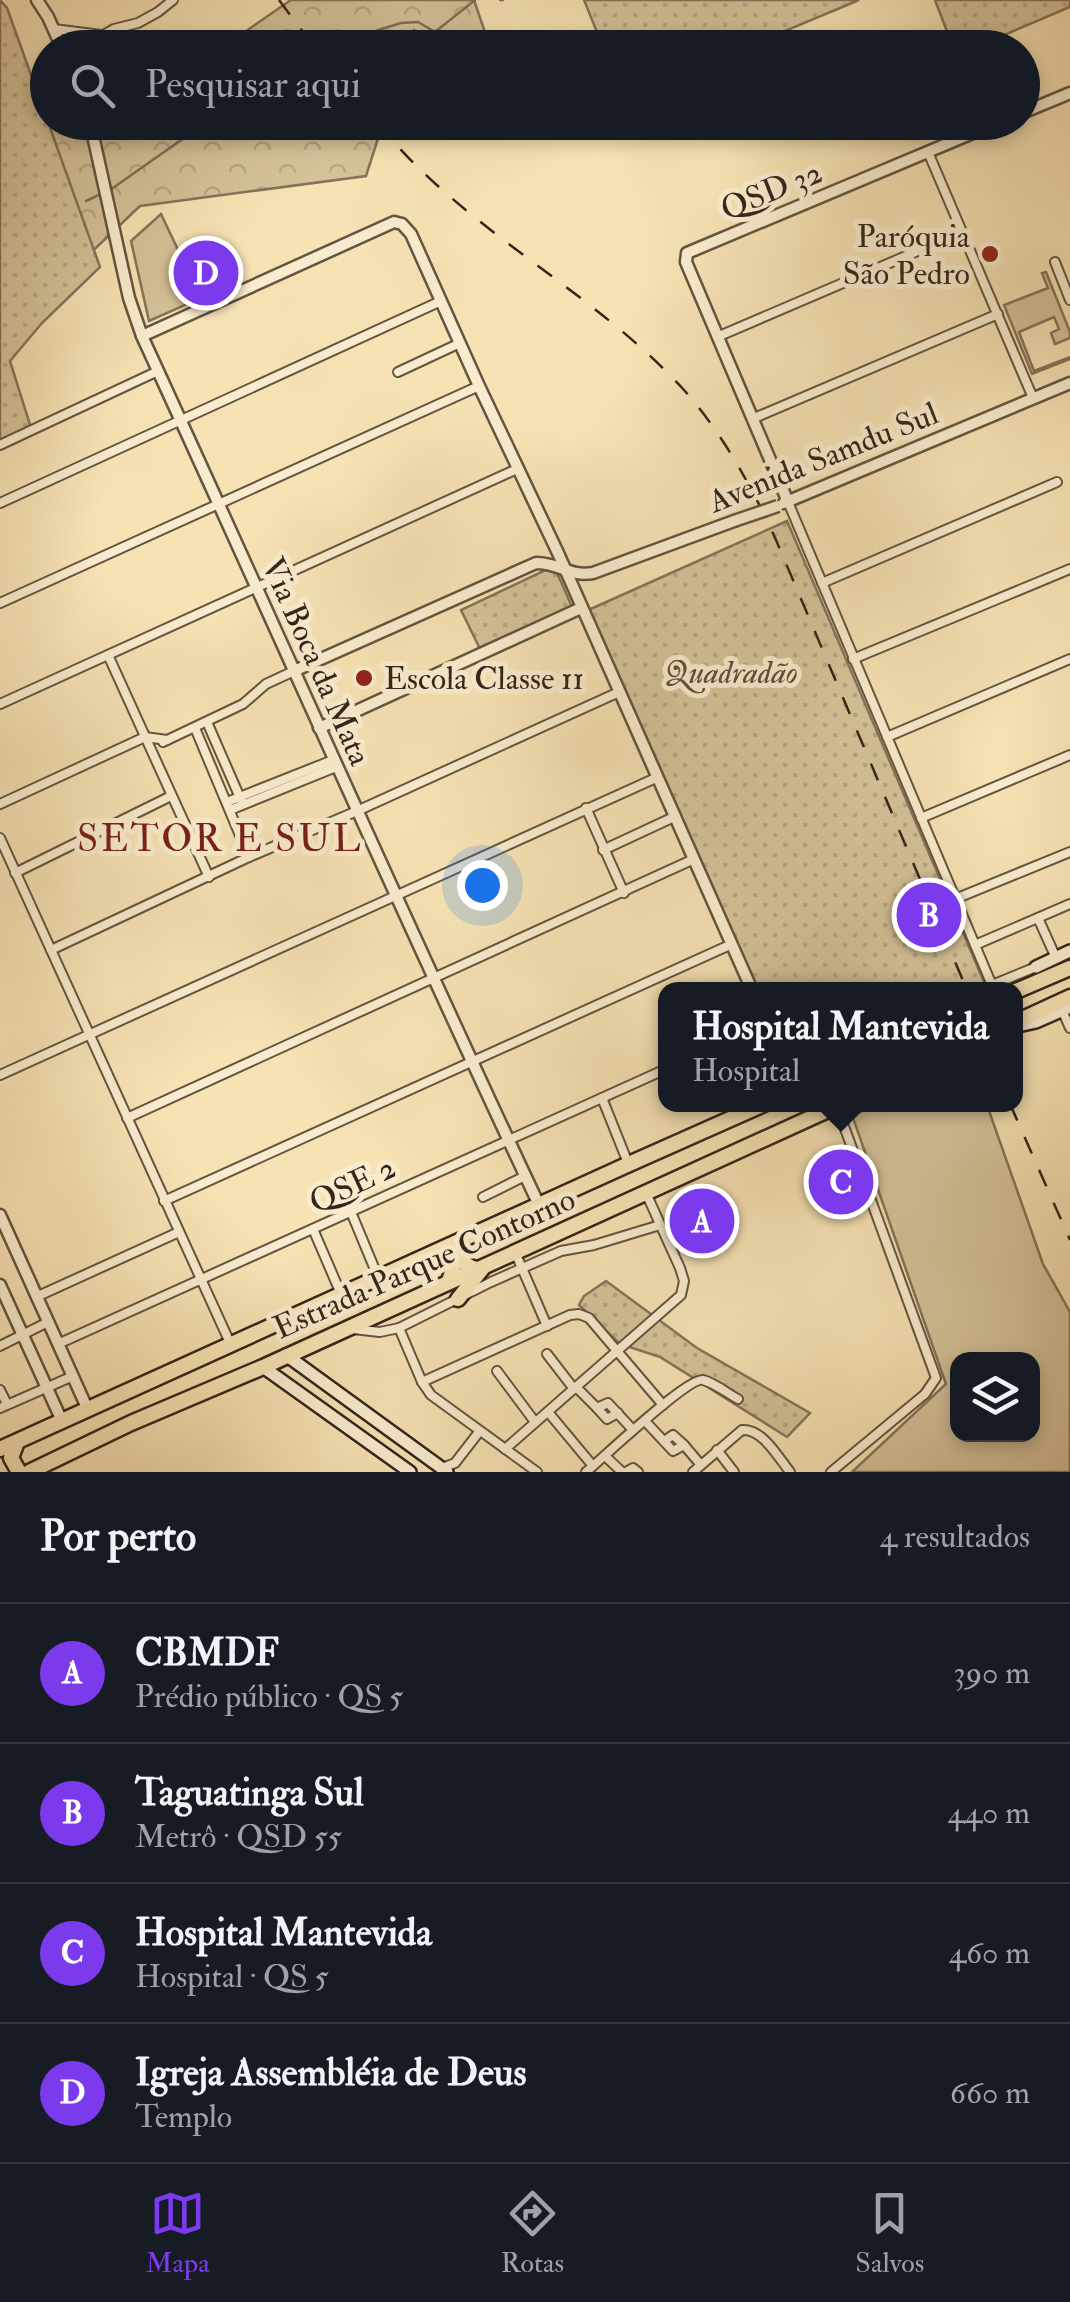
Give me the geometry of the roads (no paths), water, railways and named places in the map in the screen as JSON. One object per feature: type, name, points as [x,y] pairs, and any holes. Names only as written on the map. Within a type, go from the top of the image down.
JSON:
[{"type":"highway","points":[[1023,986],[1036,967]]},
{"type":"highway","points":[[1023,988],[1070,968]]},
{"type":"highway","points":[[1023,1021],[1066,1004],[1064,989],[1051,976]]},
{"type":"highway","name":"Estrada Parque Contorno","points":[[0,1449],[746,1112]]},
{"type":"highway","name":"Estrada Parque Contorno","points":[[29,1472],[131,1422],[824,1112]]},
{"type":"highway","points":[[464,1240],[463,1262],[480,1267]]},
{"type":"highway","points":[[440,1251],[454,1266],[448,1281]]},
{"type":"highway","points":[[458,1299],[480,1267]]},
{"type":"highway","points":[[146,1385],[144,1405],[150,1410],[160,1409]]},
{"type":"highway","points":[[122,1396],[136,1406],[131,1422]]},
{"type":"highway","points":[[17,1442],[11,1458],[19,1472]]},
{"type":"highway","points":[[0,1459],[6,1472]]},
{"type":"main road","points":[[1036,967],[1070,952]]},
{"type":"main road","points":[[286,1355],[450,1469]]},
{"type":"main road","points":[[263,1366],[410,1472]]},
{"type":"main road","points":[[341,1422],[348,1412],[359,1408]]},
{"type":"street","points":[[37,0],[54,29],[63,30]]},
{"type":"street","points":[[114,30],[138,23],[174,0]]},
{"type":"street","points":[[1040,106],[1070,93]]},
{"type":"street","name":"Via Boca da Mata","points":[[94,140],[129,298],[142,336],[258,587],[334,764],[539,1205]]},
{"type":"street","name":"QSD 32","points":[[718,336],[686,262],[688,251],[956,140]]},
{"type":"street","points":[[928,152],[1033,398]]},
{"type":"street","points":[[142,336],[394,222],[409,230],[749,982]]},
{"type":"street","points":[[962,232],[718,336],[783,504],[822,582],[991,982]]},
{"type":"street","points":[[1055,262],[1070,300]]},
{"type":"street","points":[[0,504],[442,302]]},
{"type":"street","points":[[752,419],[998,314]]},
{"type":"street","points":[[398,372],[460,344]]},
{"type":"street","points":[[0,445],[158,371]]},
{"type":"street","name":"Avenida Samdu Sul","points":[[593,573],[783,504],[1070,383]]},
{"type":"street","points":[[0,603],[479,386]]},
{"type":"street","points":[[0,704],[517,469]]},
{"type":"street","points":[[822,582],[1057,482]]},
{"type":"street","points":[[150,748],[243,704],[266,684],[536,562],[548,553],[550,538]]},
{"type":"street","points":[[536,562],[555,564],[573,574],[593,573]]},
{"type":"street","points":[[854,660],[1070,569]]},
{"type":"street","points":[[319,728],[578,603],[586,580],[593,573]]},
{"type":"street","points":[[108,655],[209,877]]},
{"type":"street","points":[[886,737],[1070,659]]},
{"type":"street","points":[[51,950],[619,692]]},
{"type":"street","points":[[207,722],[242,800]]},
{"type":"street","points":[[194,728],[249,857]]},
{"type":"street","points":[[0,804],[145,737],[168,740]]},
{"type":"street","points":[[921,818],[1070,755]]},
{"type":"street","points":[[229,806],[334,764]]},
{"type":"street","points":[[0,1075],[658,777]]},
{"type":"street","points":[[15,873],[171,796]]},
{"type":"street","points":[[586,808],[624,892]]},
{"type":"street","points":[[604,850],[676,816]]},
{"type":"street","points":[[0,838],[231,1345]]},
{"type":"street","points":[[955,899],[1070,852]]},
{"type":"street","points":[[127,1118],[694,859]]},
{"type":"street","points":[[975,944],[1070,904]]},
{"type":"street","points":[[1038,918],[1056,958]]},
{"type":"street","points":[[164,1201],[732,944]]},
{"type":"street","points":[[1004,982],[1036,967]]},
{"type":"street","points":[[1066,1004],[1070,1028]]},
{"type":"street","name":"QSE 2","points":[[58,1344],[658,1073]]},
{"type":"street","points":[[602,1098],[628,1164]]},
{"type":"street","points":[[831,1472],[925,1394],[936,1378],[841,1112]]},
{"type":"street","points":[[482,1196],[525,1176]]},
{"type":"street","points":[[505,1449],[678,1299],[684,1281],[646,1193]]},
{"type":"street","points":[[351,1212],[378,1278]]},
{"type":"street","points":[[0,1215],[88,1410]]},
{"type":"street","points":[[343,1328],[380,1332],[399,1328],[561,1251],[660,1225]]},
{"type":"street","points":[[314,1229],[342,1295]]},
{"type":"street","points":[[36,1297],[180,1232]]},
{"type":"street","points":[[515,1252],[547,1326]]},
{"type":"street","points":[[1,1289],[62,1421]]},
{"type":"street","points":[[422,1382],[570,1316],[584,1315],[662,1405]]},
{"type":"street","points":[[0,1346],[48,1322]]},
{"type":"street","points":[[399,1328],[422,1382],[437,1401],[537,1472]]},
{"type":"street","points":[[547,1354],[609,1420],[618,1413],[633,1430]]},
{"type":"street","points":[[496,1371],[536,1422]]},
{"type":"street","points":[[0,1390],[4,1406],[73,1376]]},
{"type":"street","points":[[548,1412],[590,1469],[662,1405],[699,1380],[738,1399]]},
{"type":"street","points":[[645,1421],[664,1441],[673,1435],[684,1445],[697,1469],[742,1430],[754,1430],[790,1472]]},
{"type":"street","points":[[450,1469],[479,1432]]},
{"type":"street","points":[[718,1450],[734,1472]]},
{"type":"street","points":[[605,1456],[624,1472],[633,1468],[638,1472]]},
{"type":"waterway","points":[[438,30],[475,0]]},
{"type":"waterway","points":[[379,30],[418,22],[432,30]]},
{"type":"waterway","points":[[110,190],[181,140]]},
{"type":"waterway","points":[[86,201],[103,193]]},
{"type":"railway","points":[[279,0],[302,30]]},
{"type":"railway","points":[[393,140],[448,195],[648,354],[684,390],[724,443],[776,540],[964,982]]},
{"type":"railway","points":[[1014,1112],[1070,1240]]},
{"type":"place","name":"Paróquia São Pedro","points":[[990,254]]},
{"type":"place","name":"Igreja Assembléia de Deus","points":[[206,273]]},
{"type":"place","name":"Escola Classe 11","points":[[364,678]]},
{"type":"place","name":"Taguatinga Sul","points":[[929,915]]},
{"type":"place","name":"Hospital Mantevida","points":[[841,1182]]},
{"type":"place","name":"CBMDF","points":[[702,1221]]},
{"type":"district","name":"SETOR E SUL","points":[[220,838]]},
{"type":"park label","name":"Quadradão","points":[[731,672]]}]
